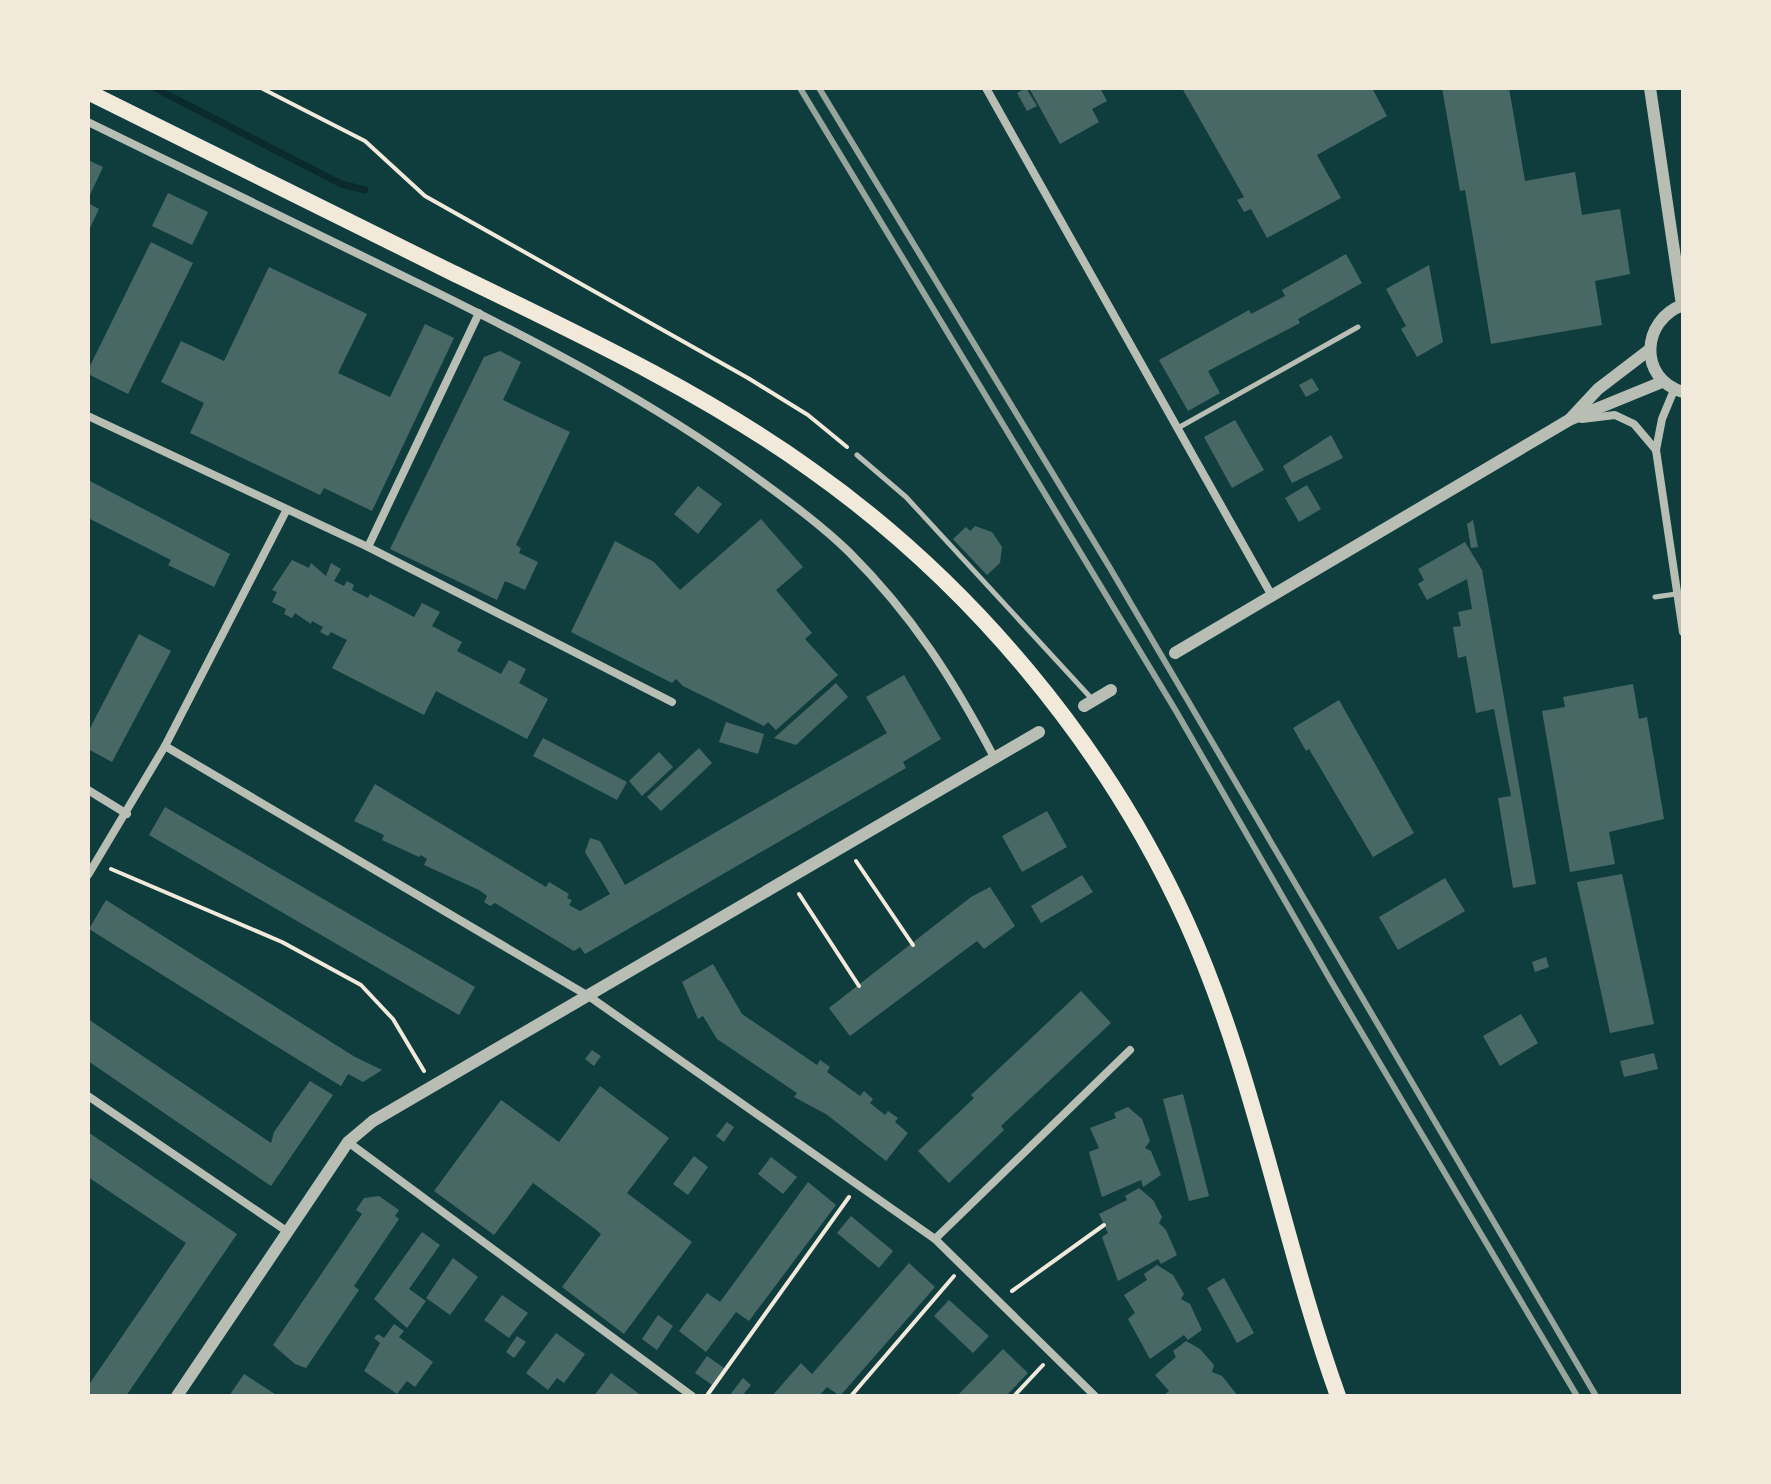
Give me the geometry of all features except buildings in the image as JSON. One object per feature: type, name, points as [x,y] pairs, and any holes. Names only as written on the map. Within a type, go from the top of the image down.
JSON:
[{"type":"highway","points":[[88,92],[605,348],[761,437],[811,470],[907,547],[969,605],[1030,674],[1096,765],[1158,864],[1206,969],[1244,1078],[1338,1396]]},
{"type":"street","points":[[986,88],[1272,596]]},
{"type":"street","points":[[1650,88],[1683,305],[1656,324],[1649,350],[1651,362],[1662,382],[1678,391],[1662,419],[1656,450],[1683,632]]},
{"type":"street","points":[[88,122],[479,313],[601,375],[677,420],[790,502],[848,551],[894,601],[951,675],[995,759]]},
{"type":"street","points":[[368,547],[479,313]]},
{"type":"street","points":[[1569,420],[1598,389],[1649,350]]},
{"type":"street","points":[[1175,653],[1569,420],[1662,382]]},
{"type":"street","points":[[1569,420],[1615,415],[1634,424],[1656,450]]},
{"type":"street","points":[[88,416],[368,547],[672,702]]},
{"type":"street","points":[[88,875],[165,746],[286,511]]},
{"type":"street","points":[[1088,704],[1111,690]]},
{"type":"street","points":[[182,1394],[348,1142],[373,1121],[1039,732]]},
{"type":"street","points":[[165,746],[590,997],[935,1239],[1095,1396]]},
{"type":"street","points":[[88,790],[127,814]]},
{"type":"street","points":[[935,1239],[1130,1050]]},
{"type":"street","points":[[88,1096],[288,1232]]},
{"type":"street","points":[[348,1142],[692,1396]]},
{"type":"lane","points":[[1178,429],[1358,327]]},
{"type":"lane","points":[[857,455],[906,497],[1088,704]]},
{"type":"lane","points":[[1655,597],[1676,594]]},
{"type":"path","points":[[261,88],[365,141],[425,196],[748,378],[808,415],[857,455]]},
{"type":"path","points":[[846,846],[913,945]]},
{"type":"path","points":[[96,862],[282,942],[361,985],[393,1019],[433,1086]]},
{"type":"path","points":[[789,879],[859,986]]},
{"type":"path","points":[[707,1396],[858,1185]]},
{"type":"path","points":[[997,1300],[1104,1225]]},
{"type":"path","points":[[851,1396],[963,1266]]},
{"type":"path","points":[[1014,1396],[1053,1355]]},
{"type":"waterway","points":[[155,88],[341,184],[365,190]]},
{"type":"railway","points":[[800,88],[1176,711],[1331,981],[1577,1396]]},
{"type":"railway","points":[[819,88],[1110,568],[1596,1396]]}]
